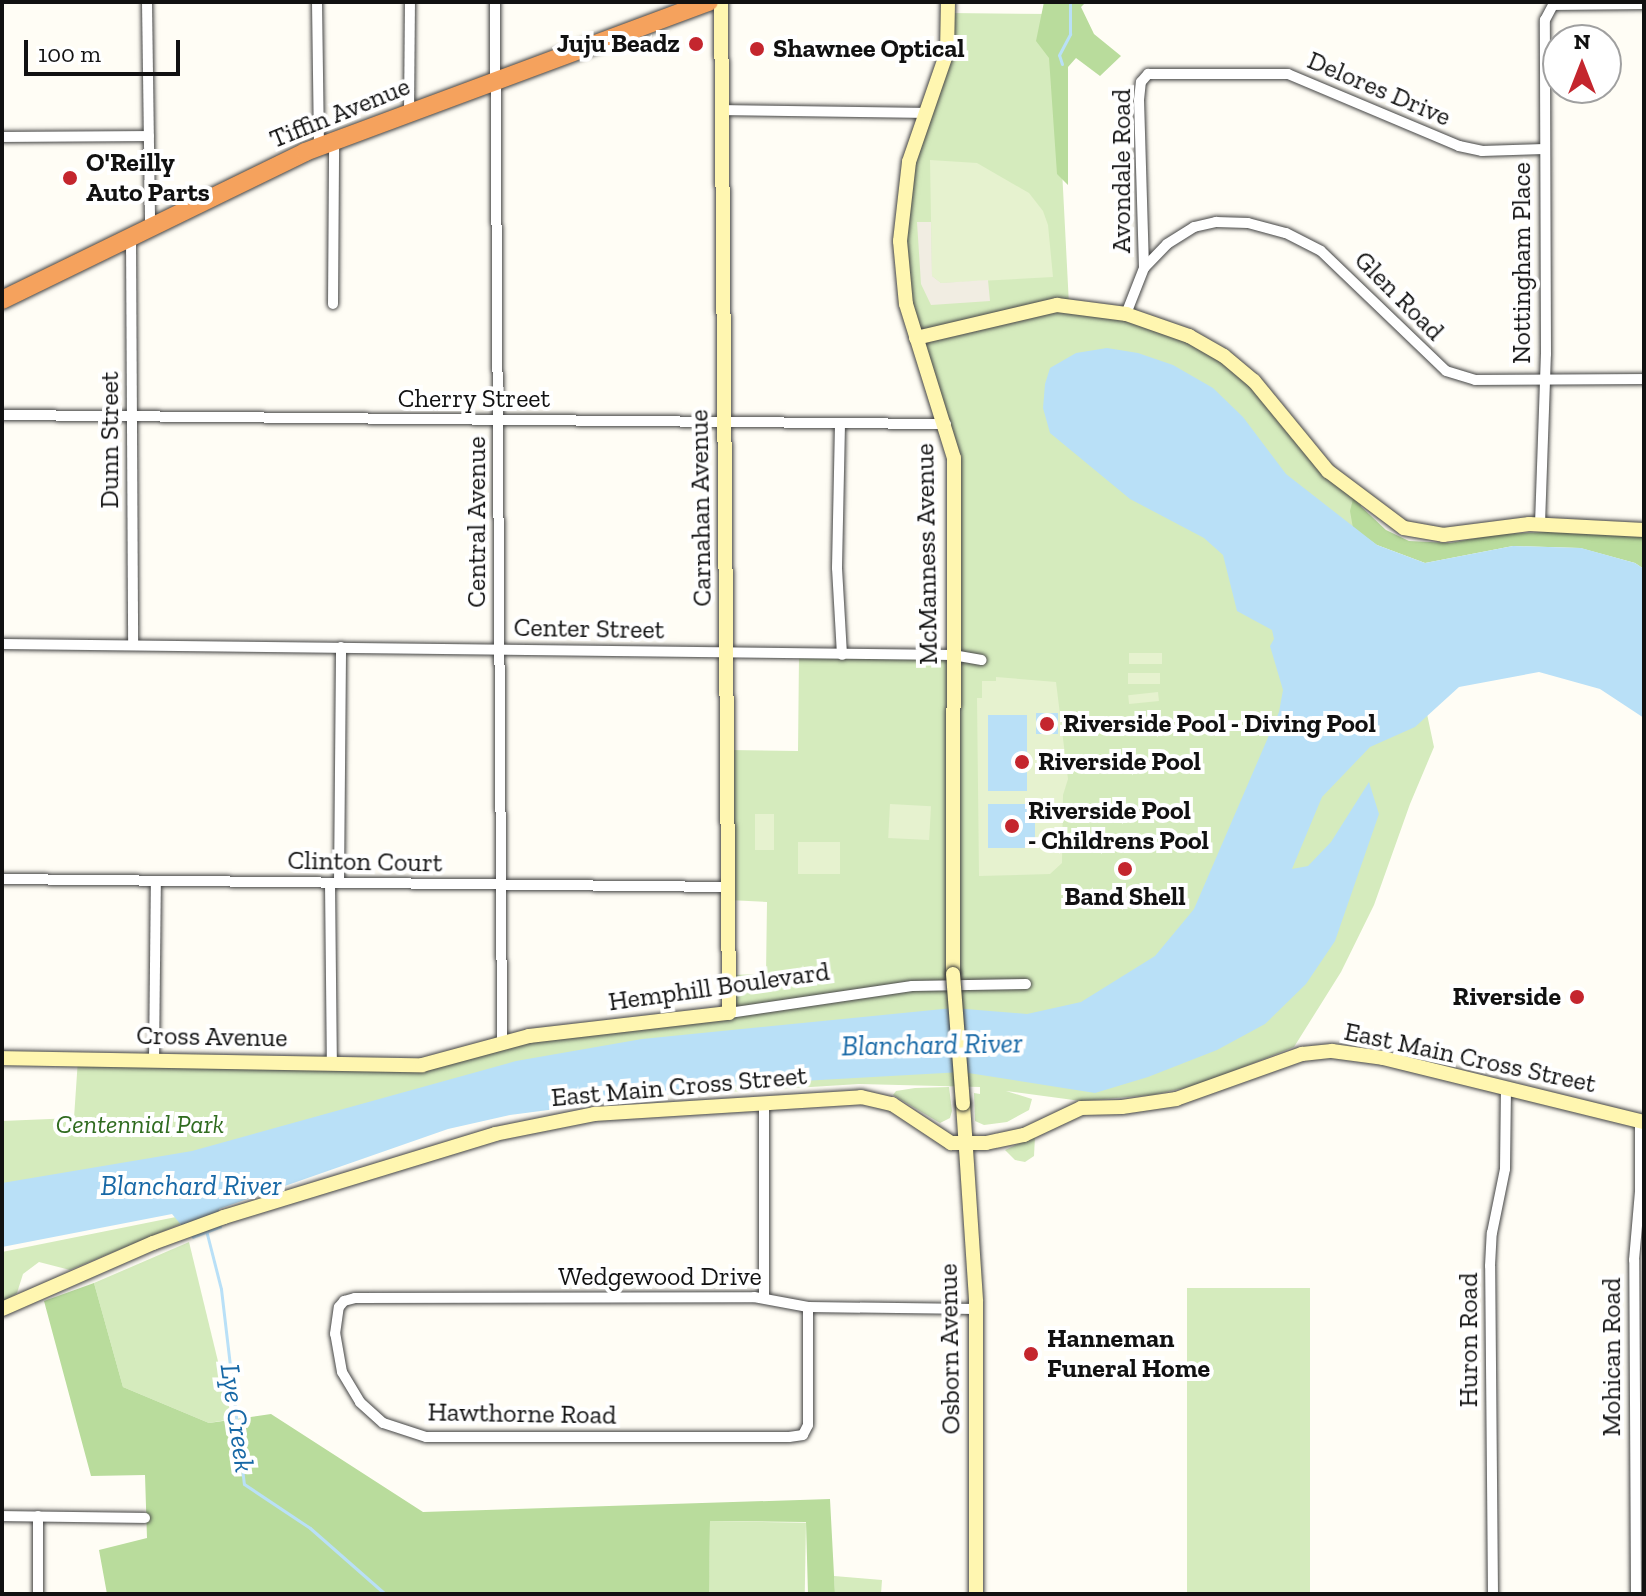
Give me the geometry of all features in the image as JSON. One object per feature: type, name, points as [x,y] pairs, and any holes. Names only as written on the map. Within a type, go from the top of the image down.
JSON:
[{"type":"highway","name":"Tiffin Avenue","points":[[2,300],[150,226],[326,144],[709,2]]},
{"type":"main road","name":"Carnahan Avenue","points":[[721,2],[729,1013]]},
{"type":"main road","name":"McManness Avenue","points":[[948,2],[944,66],[909,162],[901,225],[904,288],[916,338],[946,424],[954,458],[953,974],[963,1104]]},
{"type":"main road","points":[[916,338],[1057,305],[1126,314],[1189,336],[1224,356],[1254,381],[1328,471],[1395,524],[1414,531],[1443,535],[1540,524],[1644,530]]},
{"type":"main road","name":"Hemphill Boulevard","points":[[422,1065],[502,1041],[729,1013]]},
{"type":"main road","name":"East Main Cross Street","points":[[2,1309],[185,1230],[224,1217],[525,1126],[633,1110],[861,1097],[883,1100],[944,1140],[966,1143],[1010,1139],[1081,1108],[1122,1107],[1199,1093],[1317,1051],[1361,1054],[1642,1121]]},
{"type":"main road","name":"Cross Avenue","points":[[2,1058],[422,1065]]},
{"type":"main road","name":"Osborn Avenue","points":[[963,1104],[976,1309],[976,1594]]},
{"type":"street","points":[[147,2],[150,226]]},
{"type":"street","points":[[317,2],[333,304]]},
{"type":"street","points":[[409,113],[410,2]]},
{"type":"street","name":"Central Avenue","points":[[495,2],[502,1041]]},
{"type":"street","name":"Nottingham Place","points":[[1540,524],[1544,380],[1544,27],[1548,10],[1553,5],[1644,4]]},
{"type":"street","name":"Delores Drive","points":[[1148,74],[1288,74],[1459,146],[1482,151],[1544,149]]},
{"type":"street","name":"Avondale Road","points":[[1126,314],[1144,268],[1139,100],[1141,82],[1148,74]]},
{"type":"street","points":[[722,110],[925,113]]},
{"type":"street","points":[[2,137],[149,136]]},
{"type":"street","name":"Glen Road","points":[[1144,268],[1167,244],[1201,224],[1240,222],[1271,229],[1307,243],[1333,261],[1446,371],[1475,380],[1644,379]]},
{"type":"street","name":"Dunn Street","points":[[131,236],[133,645]]},
{"type":"street","name":"Cherry Street","points":[[2,415],[946,424]]},
{"type":"street","points":[[840,424],[837,568],[842,655]]},
{"type":"street","name":"Center Street","points":[[2,644],[953,655],[982,660]]},
{"type":"street","points":[[332,1062],[341,647]]},
{"type":"street","name":"Clinton Court","points":[[2,879],[728,887]]},
{"type":"street","points":[[154,1061],[156,881]]},
{"type":"street","name":"Hemphill Boulevard","points":[[729,1013],[898,987],[1026,984]]},
{"type":"street","name":"Huron Road","points":[[1493,1594],[1490,1266],[1492,1233],[1505,1169],[1506,1088]]},
{"type":"street","points":[[764,1102],[764,1298]]},
{"type":"street","name":"Mohican Road","points":[[1636,1594],[1634,1260],[1642,1121]]},
{"type":"street","name":"Wedgewood Drive","points":[[344,1301],[764,1298],[808,1307],[976,1309]]},
{"type":"street","name":"Hawthorne Road","points":[[344,1301],[335,1319],[342,1372],[360,1402],[383,1423],[442,1440],[803,1435],[808,1425],[808,1307]]},
{"type":"street","points":[[2,1516],[145,1518]]},
{"type":"street","points":[[38,1516],[38,1594]]},
{"type":"green space","points":[[1044,2],[1086,2],[1081,7],[1094,34],[1121,56],[1100,76],[1076,58],[1068,67],[1068,185],[1057,174],[1049,58],[1036,41]]},
{"type":"green space","name":"Centennial Park","points":[[948,13],[1054,14],[1069,305],[1091,307],[1224,356],[1363,500],[1354,528],[1377,545],[1412,643],[1434,747],[1374,905],[1341,972],[1294,1047],[1198,1085],[1152,1095],[1081,1101],[1006,1091],[1032,1099],[1029,1110],[1007,1122],[984,1125],[975,1121],[974,1093],[980,1094],[980,1087],[859,1084],[727,1092],[728,1059],[2,1217],[2,1121],[74,1118],[78,1059],[422,1065],[502,1041],[728,1013],[728,975],[766,974],[767,902],[728,900],[729,750],[798,751],[799,655],[953,655],[954,458],[916,338],[902,201],[944,66]]},
{"type":"green space","points":[[930,160],[977,163],[1029,193],[1043,211],[1048,225],[1053,277],[941,283],[932,276]]},
{"type":"green space","points":[[1353,499],[1386,530],[1409,541],[1450,543],[1499,534],[1548,532],[1644,537],[1644,569],[1635,563],[1580,548],[1513,546],[1425,563],[1377,545],[1353,528],[1350,511]]},
{"type":"green space","points":[[1129,653],[1162,653],[1162,664],[1129,664]]},
{"type":"green space","points":[[1128,673],[1160,673],[1160,684],[1128,684]]},
{"type":"green space","name":"Riverside Pool","points":[[996,677],[1056,682],[1068,779],[1063,795],[1062,863],[1050,874],[979,876],[977,698],[982,698],[982,681],[996,681]]},
{"type":"green space","points":[[1158,692],[1159,701],[1129,704],[1128,695]]},
{"type":"green space","points":[[890,804],[931,806],[929,840],[888,838]]},
{"type":"green space","points":[[755,814],[774,814],[774,850],[755,850]]},
{"type":"green space","points":[[798,842],[840,842],[840,874],[798,874]]},
{"type":"green space","points":[[949,1087],[952,1111],[950,1118],[940,1123],[893,1095],[896,1091],[915,1088]]},
{"type":"green space","points":[[1035,1136],[1034,1156],[1025,1162],[1015,1160],[1005,1150]]},
{"type":"green space","points":[[176,1217],[183,1223],[70,1270],[39,1262],[23,1274],[17,1293],[2,1303],[2,1252]]},
{"type":"green space","points":[[189,1242],[232,1419],[209,1423],[123,1387],[94,1283]]},
{"type":"green space","points":[[94,1283],[123,1387],[209,1423],[271,1414],[423,1512],[830,1499],[835,1594],[808,1594],[806,1522],[710,1521],[709,1594],[107,1594],[99,1550],[147,1538],[145,1475],[91,1476],[44,1301]]},
{"type":"green space","points":[[1187,1288],[1310,1288],[1310,1594],[1187,1594]]},
{"type":"green space","points":[[710,1521],[806,1523],[805,1594],[709,1594]]},
{"type":"green space","points":[[834,1576],[882,1580],[881,1594],[835,1594]]},
{"type":"shaded area","points":[[917,222],[931,222],[932,276],[941,283],[988,280],[990,301],[931,305],[921,284]]},
{"type":"water","name":"Blanchard River","points":[[1107,348],[1138,353],[1173,365],[1213,388],[1243,417],[1286,474],[1377,545],[1425,563],[1513,546],[1581,548],[1635,563],[1644,569],[1644,718],[1600,689],[1539,672],[1459,687],[1415,727],[1370,747],[1322,797],[1292,869],[1308,866],[1331,842],[1369,782],[1379,814],[1335,941],[1306,984],[1265,1024],[1217,1050],[1148,1077],[1095,1093],[962,1072],[748,1084],[510,1115],[448,1129],[219,1209],[222,1228],[193,1239],[172,1214],[2,1247],[2,1183],[192,1151],[516,1061],[642,1039],[953,1008],[1027,1014],[1081,1002],[1155,956],[1194,909],[1279,712],[1283,690],[1270,646],[1274,639],[1272,630],[1237,611],[1223,555],[1204,538],[1130,499],[1050,433],[1043,408],[1050,368],[1076,353]]},
{"type":"water","name":"Riverside Pool - Diving Pool","points":[[1036,713],[1058,713],[1058,734],[1036,734]]},
{"type":"water","points":[[988,715],[1027,715],[1027,791],[988,791]]},
{"type":"water","name":"Riverside Pool - Childrens Pool","points":[[988,804],[1035,804],[1035,848],[988,848]]},
{"type":"waterway","points":[[1062,64],[1059,55],[1070,34],[1070,2]]},
{"type":"waterway","name":"Lye Creek","points":[[206,1230],[221,1289],[244,1484],[310,1528],[385,1594]]},
{"type":"place","name":"Juju Beadz","points":[[696,44]]},
{"type":"place","name":"Shawnee Optical","points":[[757,49]]},
{"type":"place","name":"O'Reilly Auto Parts","points":[[70,178]]},
{"type":"place","name":"Riverside Pool - Diving Pool","points":[[1047,724]]},
{"type":"place","name":"Riverside Pool","points":[[1022,762]]},
{"type":"place","name":"Riverside Pool - Childrens Pool","points":[[1012,826]]},
{"type":"place","name":"Band Shell","points":[[1125,869]]},
{"type":"place","name":"Riverside","points":[[1577,997]]},
{"type":"place","name":"Hanneman Funeral Home","points":[[1031,1354]]}]
